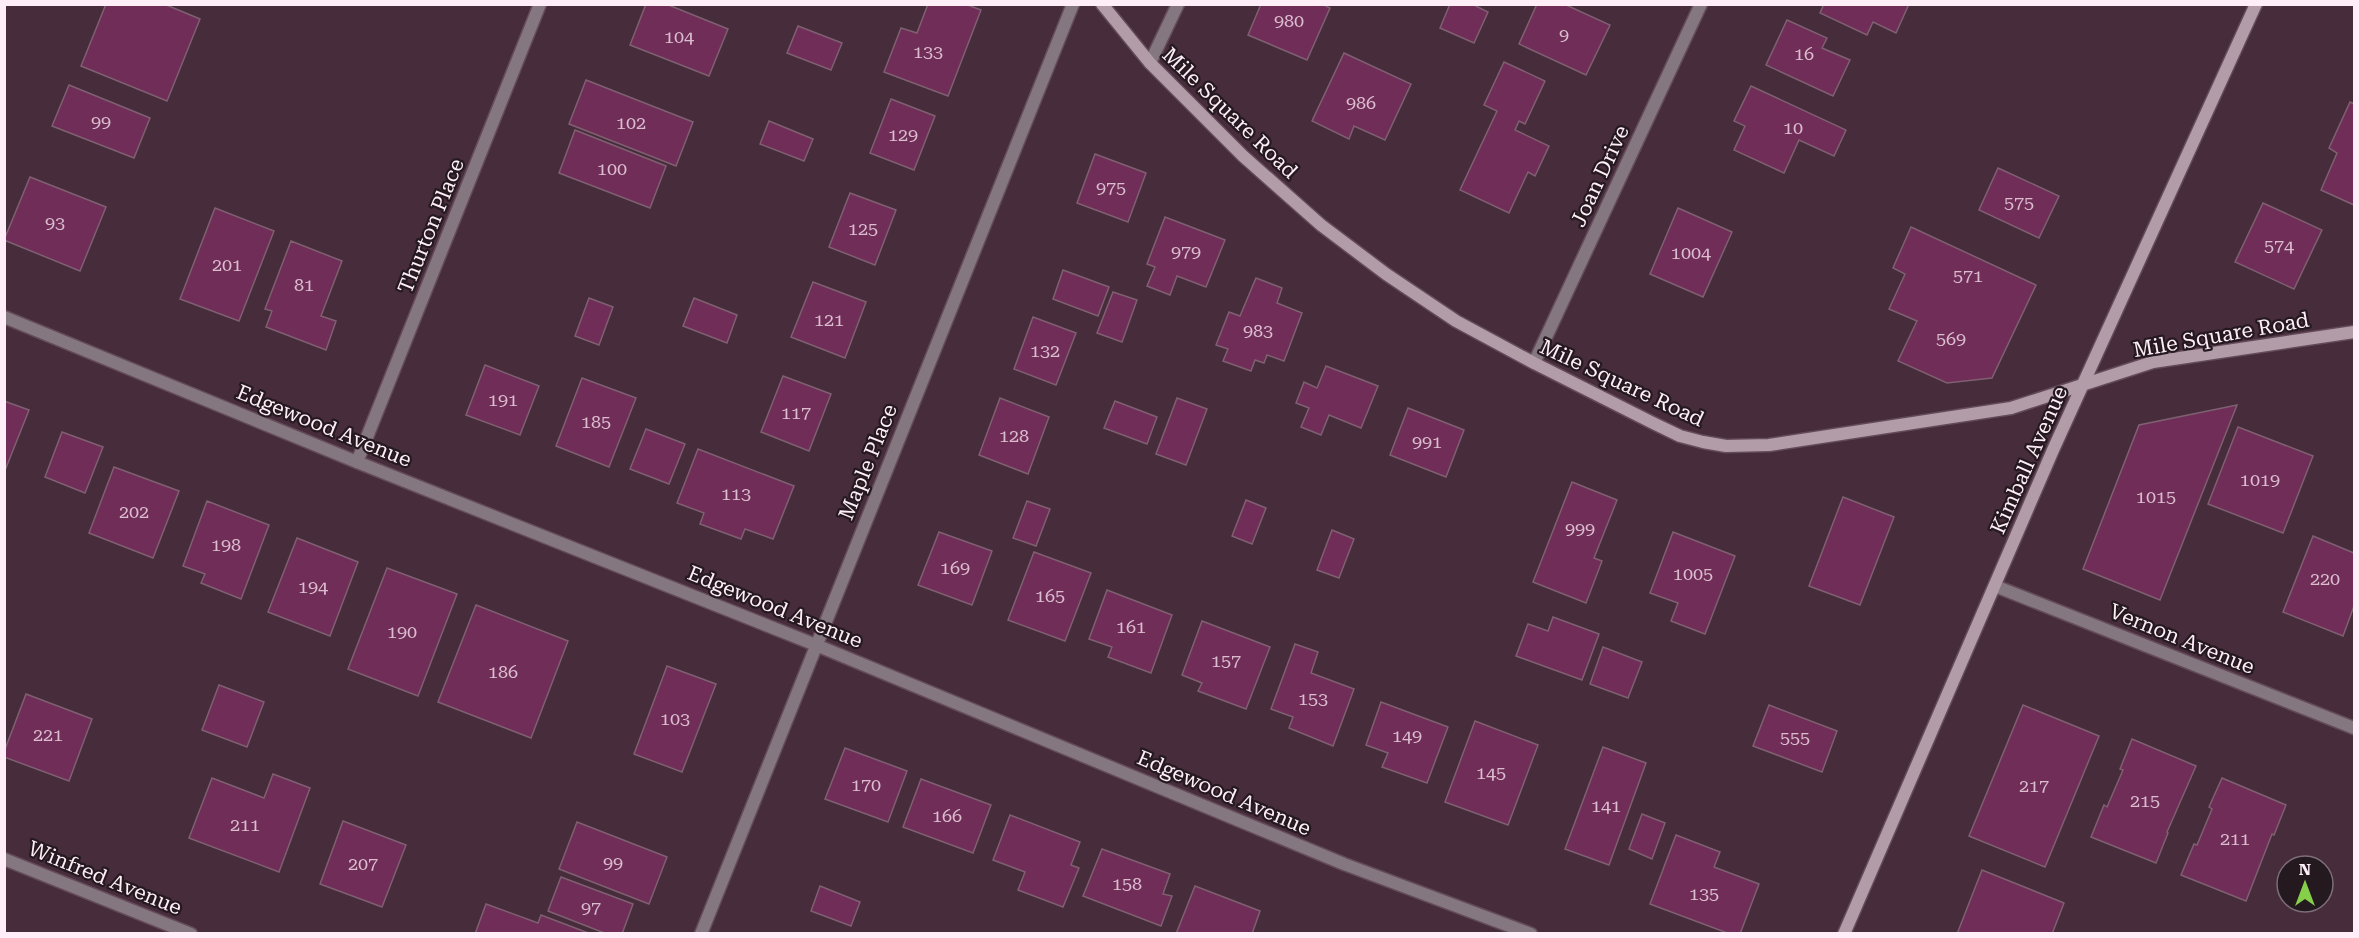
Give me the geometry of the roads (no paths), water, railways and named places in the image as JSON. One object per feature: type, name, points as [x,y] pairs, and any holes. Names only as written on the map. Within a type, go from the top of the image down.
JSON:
[{"type":"street","name":"Thurton Place","points":[[357,462],[540,4]]},
{"type":"street","name":"Maple Place","points":[[701,933],[1073,4]]},
{"type":"street","name":"Mile Square Road","points":[[1102,4],[1150,63],[1251,163],[1352,250],[1421,299],[1534,363],[1680,436],[1726,446],[1769,445],[2011,408],[2153,362],[2355,332]]},
{"type":"street","points":[[1150,63],[1178,4]]},
{"type":"street","name":"Joan Drive","points":[[1534,363],[1701,4]]},
{"type":"street","name":"Kimball Avenue","points":[[1844,933],[2083,386],[2256,4]]},
{"type":"street","name":"Edgewood Avenue","points":[[4,317],[357,462],[816,645],[1344,864],[1531,933]]},
{"type":"street","name":"Vernon Avenue","points":[[1995,586],[2355,728]]},
{"type":"street","name":"Winfred Avenue","points":[[4,859],[163,928],[190,933]]}]
